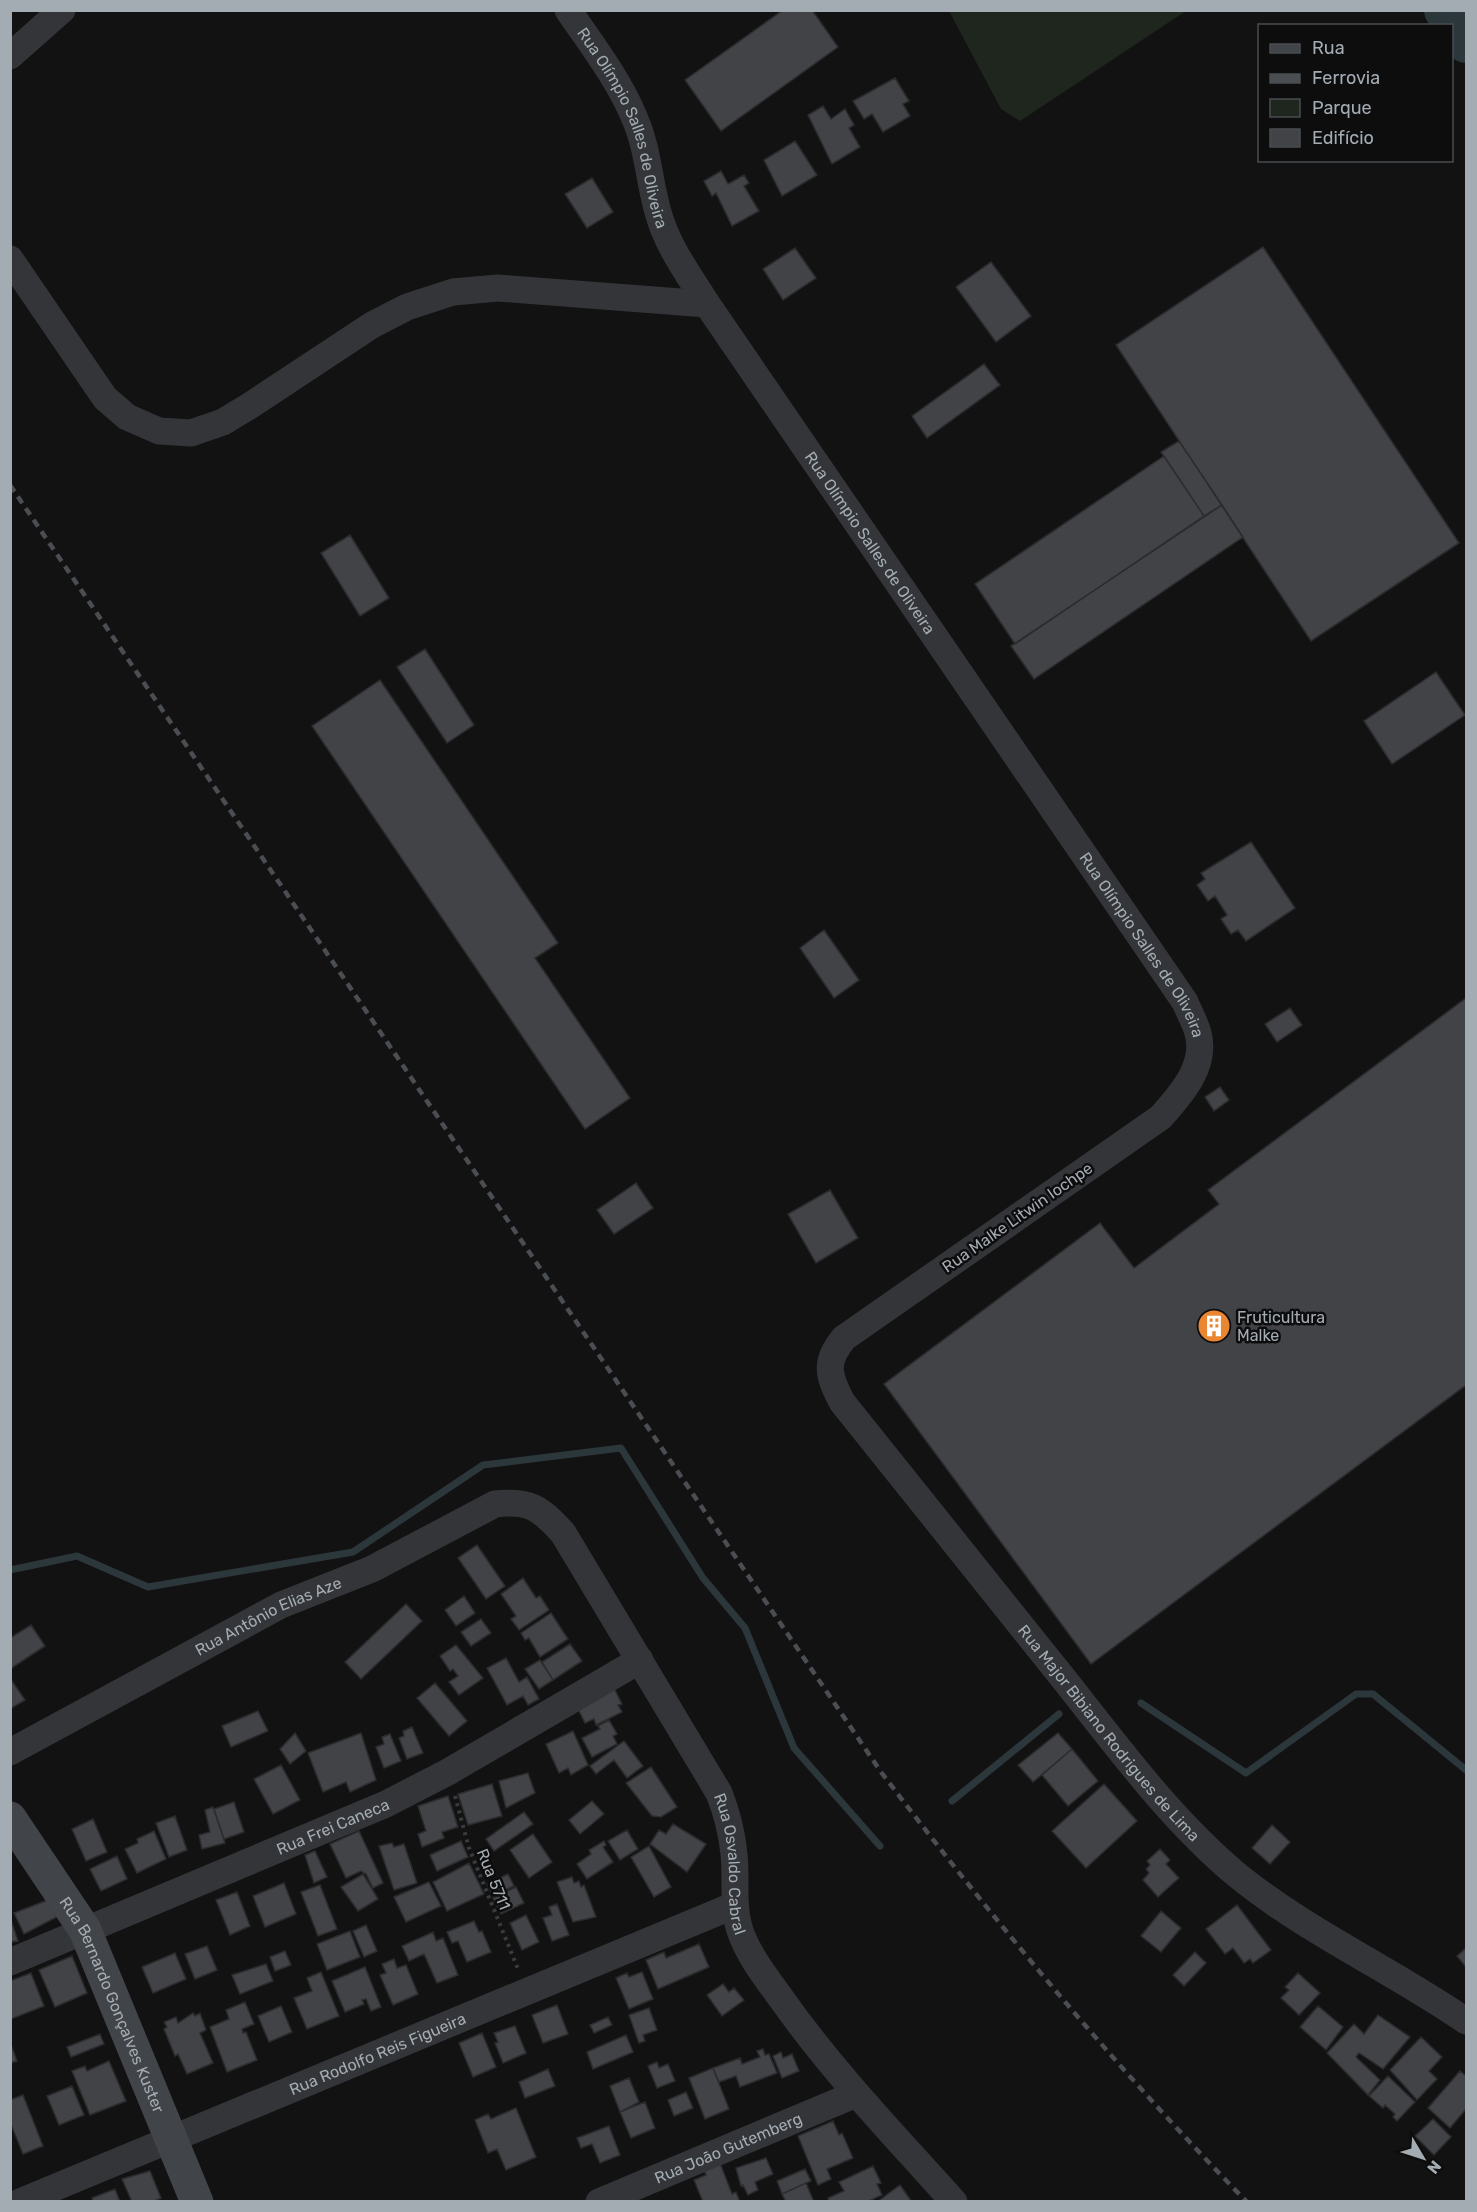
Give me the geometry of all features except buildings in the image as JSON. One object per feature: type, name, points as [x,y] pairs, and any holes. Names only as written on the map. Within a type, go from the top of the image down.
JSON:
[{"type":"street","points":[[10,56],[62,10]]},
{"type":"street","name":"Rua Olímpio Salles de Oliveira","points":[[568,10],[619,86],[636,119],[647,156],[658,212],[668,240],[707,304],[1185,1002],[1199,1034],[1198,1061]]},
{"type":"street","points":[[10,259],[105,398],[127,417],[159,431],[191,433],[223,422],[372,325],[407,307],[453,292],[498,288],[707,304]]},
{"type":"street","name":"Rua Malke Litwin Iochpe","points":[[829,1366],[833,1352],[844,1338],[1161,1117],[1187,1088],[1198,1061]]},
{"type":"street","name":"Rua Major Bibiano Rodrigues de Lima","points":[[829,1366],[832,1383],[842,1402],[1100,1726],[1183,1824],[1237,1874],[1288,1912],[1428,1994],[1467,2021]]},
{"type":"street","name":"Rua Antônio Elias Aze","points":[[10,1752],[281,1605],[372,1569],[495,1504],[517,1501],[534,1506]]},
{"type":"street","name":"Rua Osvaldo Cabral","points":[[534,1506],[563,1533],[719,1793],[732,1835],[735,1905],[741,1933],[749,1953],[800,2025],[856,2094],[954,2202]]},
{"type":"street","name":"Rua Frei Caneca","points":[[10,1962],[386,1804],[448,1772],[640,1659]]},
{"type":"street","name":"Rua Bernardo Gonçalves Kuster","points":[[10,1818],[85,1930],[197,2202]]},
{"type":"street","name":"Rua Rodolfo Reis Figueira","points":[[20,2202],[735,1905]]},
{"type":"street","name":"Rua João Gutemberg","points":[[599,2202],[856,2094]]},
{"type":"path","name":"Rua 5711","points":[[448,1772],[469,1848],[526,1991]]},
{"type":"green space","points":[[949,11],[1186,11],[1020,121],[1001,109]]},
{"type":"waterway","points":[[1445,10],[1466,42]]},
{"type":"waterway","points":[[10,1570],[77,1556],[148,1587],[353,1552],[483,1465],[621,1448],[703,1578],[745,1628],[794,1748],[880,1846]]},
{"type":"waterway","points":[[1141,1703],[1246,1773],[1356,1694],[1373,1694],[1466,1770]]},
{"type":"waterway","points":[[952,1801],[1059,1714]]},
{"type":"railway","points":[[10,485],[881,1772],[1057,1993],[1150,2099],[1247,2202]]},
{"type":"place","name":"Fruticultura Malke","points":[[1214,1326]]}]
